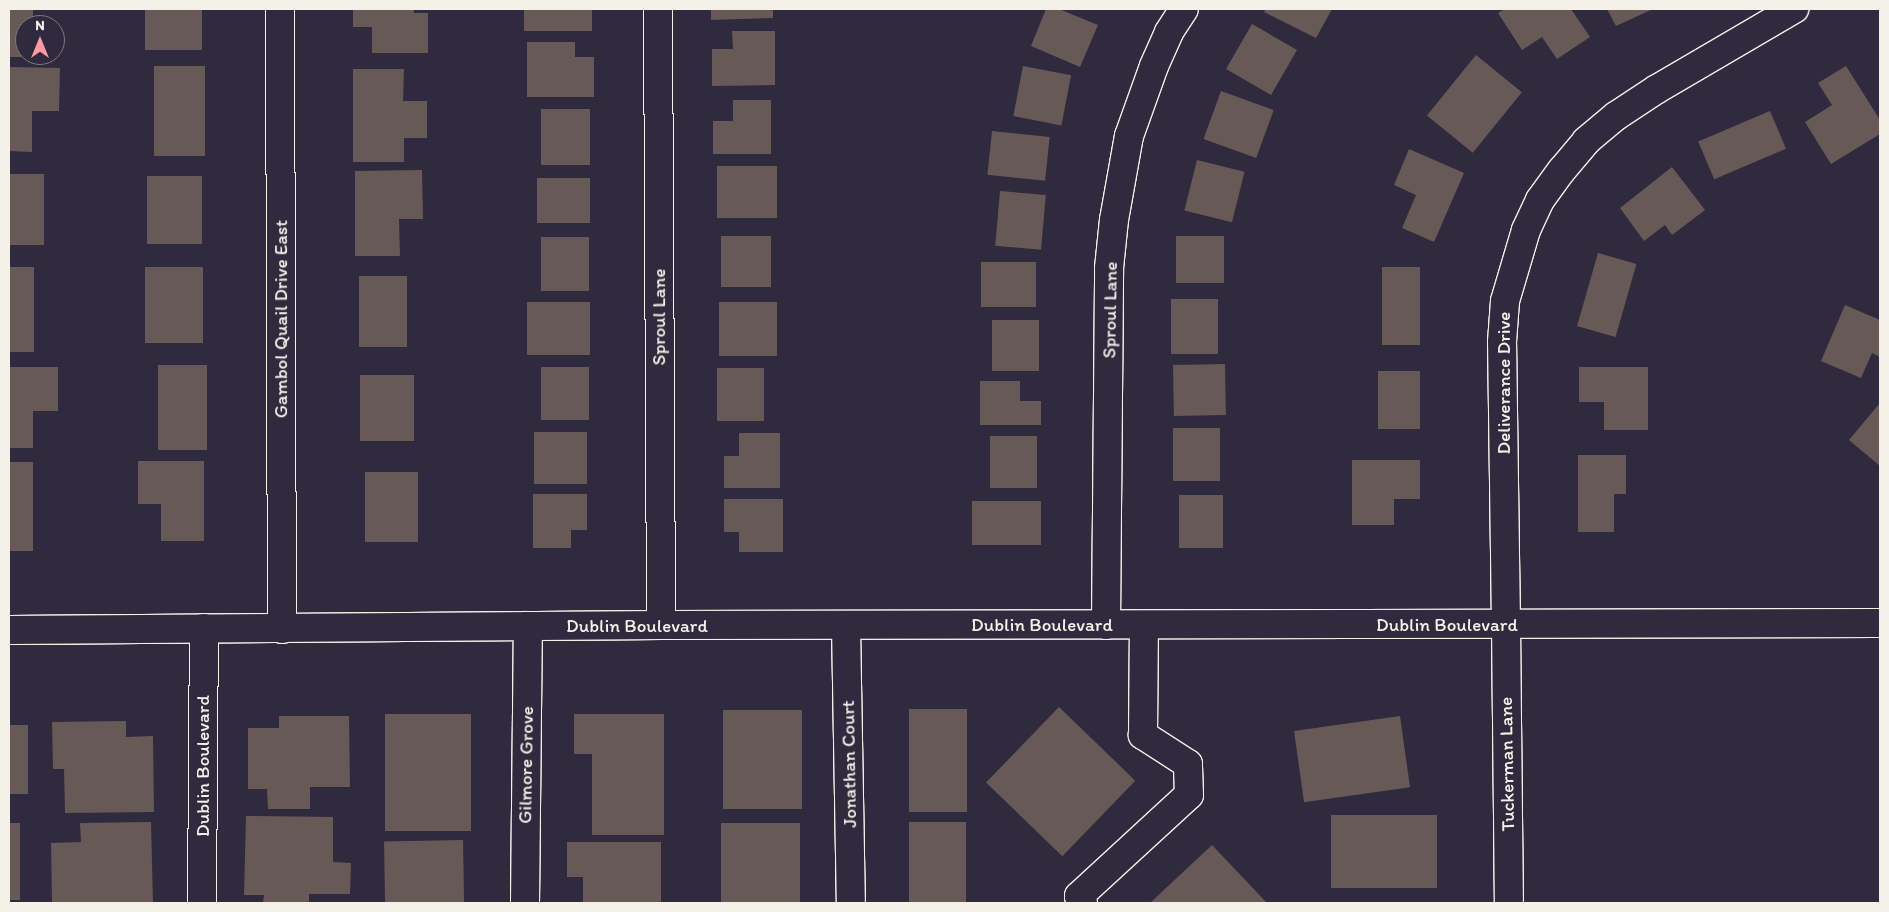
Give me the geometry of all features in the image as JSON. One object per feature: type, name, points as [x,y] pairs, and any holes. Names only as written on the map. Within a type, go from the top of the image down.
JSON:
[{"type":"street","name":"Gambol Quail Drive East","points":[[280,9],[282,629]]},
{"type":"street","name":"Sproul Lane","points":[[658,9],[661,625]]},
{"type":"street","name":"Sproul Lane","points":[[1106,625],[1109,268],[1114,220],[1128,136],[1154,66],[1169,32],[1184,9]]},
{"type":"street","name":"Deliverance Drive","points":[[1506,625],[1502,342],[1505,301],[1526,230],[1540,200],[1586,141],[1616,116],[1657,89],[1794,9]]},
{"type":"street","name":"Dublin Boulevard","points":[[9,630],[661,625],[1506,625],[1880,622]]},
{"type":"street","name":"Jonathan Court","points":[[846,625],[850,903]]},
{"type":"street","points":[[1083,903],[1079,896],[1189,795],[1188,764],[1143,735],[1144,625]]},
{"type":"street","name":"Tuckerman Lane","points":[[1506,625],[1509,903]]},
{"type":"street","name":"Gilmore Grove","points":[[525,903],[528,626]]},
{"type":"street","name":"Dublin Boulevard","points":[[202,903],[204,628]]},
{"type":"building","points":[[9,9],[33,9],[33,15],[15,15],[15,57],[9,57]]},
{"type":"building","points":[[145,9],[202,9],[202,50],[145,50]]},
{"type":"building","points":[[353,9],[414,9],[414,13],[428,13],[428,53],[372,53],[372,27],[353,27]]},
{"type":"building","points":[[524,9],[592,9],[592,31],[524,31]]},
{"type":"building","points":[[711,9],[773,9],[773,18],[711,20]]},
{"type":"building","points":[[1046,9],[1059,9],[1098,25],[1080,67],[1031,46]]},
{"type":"building","points":[[1266,9],[1332,9],[1316,38],[1264,12]]},
{"type":"building","points":[[1505,9],[1571,9],[1590,37],[1557,59],[1542,37],[1522,50],[1498,13]]},
{"type":"building","points":[[1607,9],[1653,9],[1616,26]]},
{"type":"building","points":[[1252,24],[1297,50],[1271,95],[1226,69]]},
{"type":"building","points":[[732,31],[775,31],[775,85],[712,86],[712,49],[733,49]]},
{"type":"building","points":[[527,42],[575,42],[575,57],[594,57],[594,97],[527,97]]},
{"type":"building","points":[[1476,55],[1522,92],[1473,153],[1427,116]]},
{"type":"building","points":[[154,66],[205,66],[205,156],[154,156]]},
{"type":"building","points":[[1023,66],[1071,75],[1061,125],[1013,116]]},
{"type":"building","points":[[1846,66],[1880,120],[1880,134],[1831,164],[1805,122],[1832,105],[1818,83]]},
{"type":"building","points":[[9,67],[60,68],[59,111],[32,111],[32,152],[9,151]]},
{"type":"building","points":[[353,69],[404,69],[403,101],[427,101],[427,138],[404,138],[404,162],[353,162]]},
{"type":"building","points":[[1221,91],[1274,110],[1256,158],[1204,139]]},
{"type":"building","points":[[733,100],[771,100],[771,154],[713,154],[713,121],[733,121]]},
{"type":"building","points":[[541,109],[590,109],[590,165],[541,165]]},
{"type":"building","points":[[1770,111],[1786,149],[1714,179],[1698,141]]},
{"type":"building","points":[[992,131],[1050,137],[1045,181],[987,175]]},
{"type":"building","points":[[1409,149],[1464,173],[1434,242],[1402,228],[1416,195],[1394,185]]},
{"type":"building","points":[[1197,160],[1245,172],[1232,222],[1184,210]]},
{"type":"building","points":[[717,166],[777,166],[777,218],[717,218]]},
{"type":"building","points":[[1672,167],[1705,210],[1672,235],[1665,225],[1644,241],[1620,208]]},
{"type":"building","points":[[422,170],[423,219],[399,219],[400,256],[355,256],[355,171]]},
{"type":"building","points":[[9,174],[44,174],[44,245],[9,245]]},
{"type":"building","points":[[147,176],[202,176],[202,244],[147,244]]},
{"type":"building","points":[[537,178],[590,178],[590,223],[537,223]]},
{"type":"building","points":[[1000,191],[1046,195],[1041,250],[995,246]]},
{"type":"building","points":[[721,236],[771,236],[771,287],[721,287]]},
{"type":"building","points":[[1176,236],[1224,236],[1224,283],[1176,283]]},
{"type":"building","points":[[541,237],[589,237],[589,291],[541,291]]},
{"type":"building","points":[[1598,253],[1636,264],[1616,337],[1577,326]]},
{"type":"building","points":[[981,262],[1036,262],[1036,307],[981,307]]},
{"type":"building","points":[[9,267],[34,267],[34,352],[9,352]]},
{"type":"building","points":[[145,267],[203,267],[203,343],[145,343]]},
{"type":"building","points":[[1382,267],[1420,267],[1420,345],[1382,345]]},
{"type":"building","points":[[359,276],[407,276],[407,347],[359,347]]},
{"type":"building","points":[[1171,299],[1218,299],[1218,354],[1171,354]]},
{"type":"building","points":[[527,302],[590,302],[590,355],[527,355]]},
{"type":"building","points":[[719,302],[777,302],[777,356],[719,356]]},
{"type":"building","points":[[1845,305],[1880,320],[1880,357],[1872,353],[1861,378],[1821,361]]},
{"type":"building","points":[[992,320],[1039,320],[1039,371],[992,371]]},
{"type":"building","points":[[1225,364],[1226,415],[1174,416],[1173,365]]},
{"type":"building","points":[[158,365],[207,365],[207,450],[158,450]]},
{"type":"building","points":[[9,367],[58,367],[58,411],[33,411],[33,448],[9,448]]},
{"type":"building","points":[[541,367],[589,367],[589,420],[541,420]]},
{"type":"building","points":[[1579,367],[1648,367],[1648,430],[1604,430],[1604,402],[1579,402]]},
{"type":"building","points":[[717,368],[764,368],[764,421],[717,421]]},
{"type":"building","points":[[1378,371],[1420,371],[1420,429],[1378,429]]},
{"type":"building","points":[[360,375],[414,375],[414,441],[360,441]]},
{"type":"building","points":[[980,381],[1020,381],[1020,401],[1041,401],[1041,425],[980,425]]},
{"type":"building","points":[[1880,403],[1880,466],[1849,440]]},
{"type":"building","points":[[1173,428],[1220,428],[1220,481],[1173,481]]},
{"type":"building","points":[[534,432],[587,432],[587,484],[534,484]]},
{"type":"building","points":[[739,433],[780,433],[780,488],[724,488],[724,456],[739,456]]},
{"type":"building","points":[[990,436],[1037,436],[1037,488],[990,488]]},
{"type":"building","points":[[1578,455],[1626,455],[1626,494],[1614,494],[1614,532],[1578,532]]},
{"type":"building","points":[[1352,460],[1420,460],[1420,499],[1394,499],[1394,525],[1352,525]]},
{"type":"building","points":[[138,461],[204,461],[204,541],[161,541],[161,504],[138,504]]},
{"type":"building","points":[[9,462],[33,462],[33,551],[9,551]]},
{"type":"building","points":[[365,472],[418,472],[418,542],[365,542]]},
{"type":"building","points":[[533,494],[587,494],[587,530],[571,530],[571,548],[533,548]]},
{"type":"building","points":[[1179,495],[1223,495],[1223,548],[1179,548]]},
{"type":"building","points":[[724,499],[783,499],[783,552],[739,552],[739,532],[724,532]]},
{"type":"building","points":[[972,501],[1041,501],[1041,545],[972,545]]},
{"type":"building","points":[[1059,707],[1135,781],[1062,856],[986,783]]},
{"type":"building","points":[[909,709],[967,709],[967,812],[909,812]]},
{"type":"building","points":[[723,710],[802,710],[802,809],[723,809]]},
{"type":"building","points":[[385,714],[471,714],[471,831],[385,831]]},
{"type":"building","points":[[574,714],[664,714],[664,835],[592,835],[592,754],[574,754]]},
{"type":"building","points":[[279,716],[349,716],[350,787],[310,787],[310,809],[268,809],[267,789],[248,789],[248,728],[279,728]]},
{"type":"building","points":[[1400,716],[1410,787],[1304,802],[1294,731]]},
{"type":"building","points":[[126,721],[126,737],[153,736],[154,812],[65,813],[64,769],[53,769],[52,722]]},
{"type":"building","points":[[9,725],[28,725],[28,794],[9,794]]},
{"type":"building","points":[[1331,815],[1437,815],[1437,888],[1331,888]]},
{"type":"building","points":[[246,816],[333,817],[333,862],[351,863],[350,894],[309,894],[309,903],[263,903],[264,895],[244,895]]},
{"type":"building","points":[[151,822],[153,903],[52,903],[51,843],[81,842],[80,823]]},
{"type":"building","points":[[909,822],[966,822],[966,903],[909,903]]},
{"type":"building","points":[[9,823],[20,823],[20,900],[9,900]]},
{"type":"building","points":[[721,823],[800,823],[800,903],[721,903]]},
{"type":"building","points":[[463,840],[464,903],[385,903],[384,841]]},
{"type":"building","points":[[567,842],[661,842],[661,903],[583,903],[583,877],[567,877]]},
{"type":"building","points":[[1212,845],[1267,903],[1150,903]]}]
